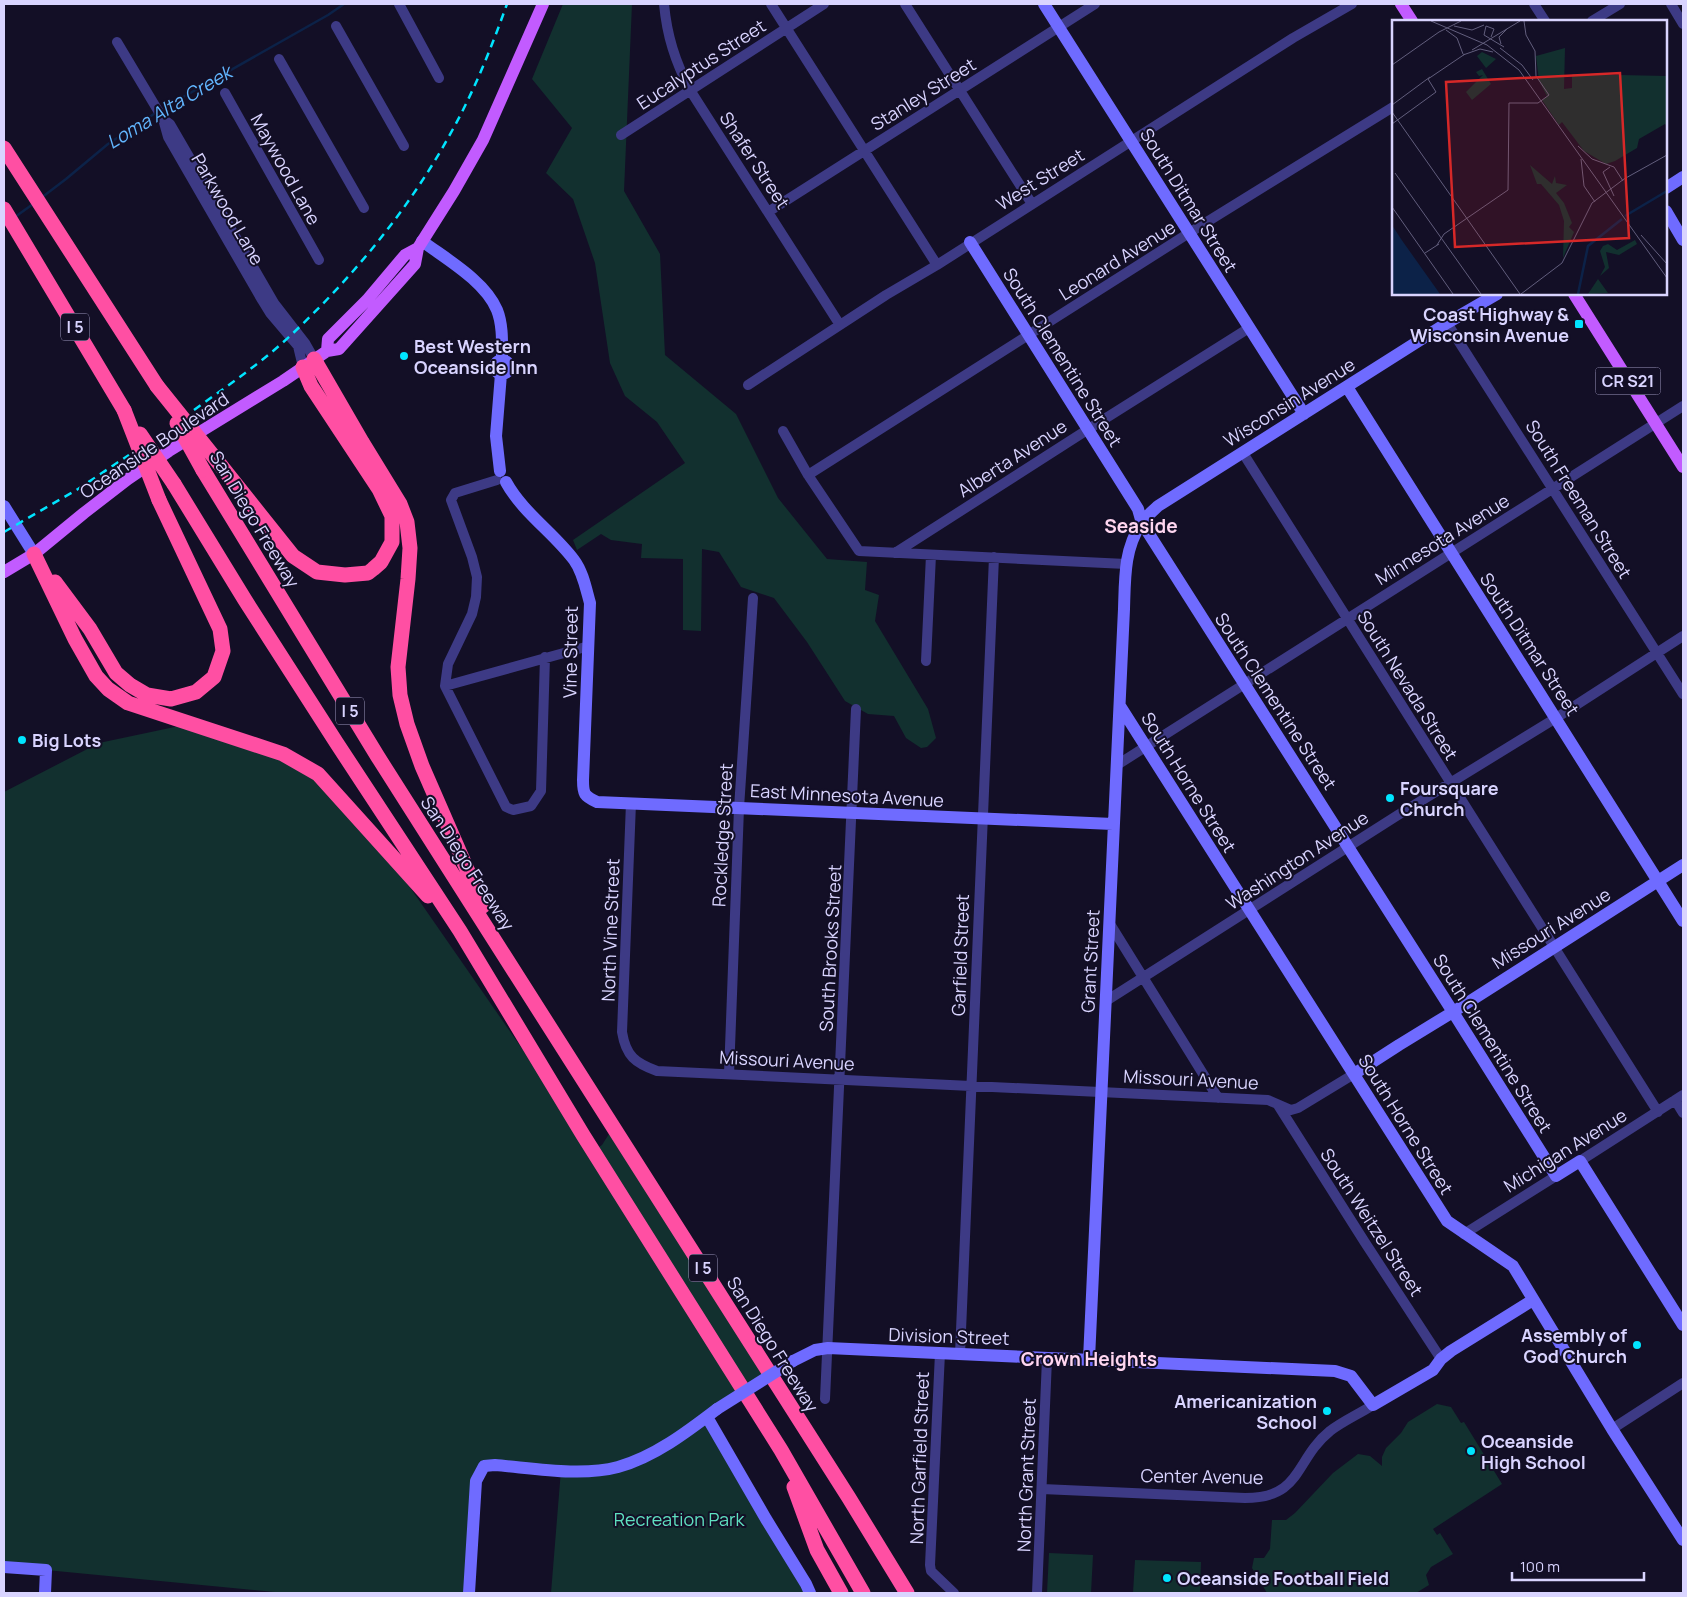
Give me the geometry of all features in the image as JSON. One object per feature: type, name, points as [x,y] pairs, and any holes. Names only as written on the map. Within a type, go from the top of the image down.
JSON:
[{"type":"highway","name":"San Diego Freeway","points":[[4,148],[158,386],[203,470],[378,757],[838,1481],[907,1593]]},
{"type":"highway","name":"I 5","points":[[4,209],[124,410],[174,484],[261,625],[460,931],[583,1135],[781,1450],[863,1593]]},
{"type":"highway","points":[[158,386],[293,556],[317,572],[345,575],[368,573],[381,562],[392,542],[392,516],[379,489],[310,386],[315,359]]},
{"type":"highway","points":[[315,359],[400,504],[407,522],[410,548],[398,667],[400,695],[407,724],[422,766],[501,949]]},
{"type":"highway","points":[[34,554],[90,629],[116,673],[130,686],[146,695],[171,699],[196,692],[214,677],[224,651],[220,629],[159,500],[124,410]]},
{"type":"highway","points":[[34,554],[75,639],[96,676],[108,689],[128,703],[283,754],[318,774],[460,931]]},
{"type":"highway","points":[[781,1450],[816,1550],[841,1593]]},
{"type":"main road","points":[[315,359],[328,339],[367,300],[405,254],[420,245],[483,140],[543,4]]},
{"type":"main road","points":[[1401,4],[1411,20]]},
{"type":"main road","name":"CR S21","points":[[1575,295],[1683,467]]},
{"type":"main road","name":"Oceanside Boulevard","points":[[4,572],[34,554],[128,479],[315,359]]},
{"type":"street","points":[[399,4],[439,78]]},
{"type":"street","name":"Shafer Street","points":[[664,4],[672,50],[690,90],[840,326]]},
{"type":"street","points":[[771,4],[937,264]]},
{"type":"street","name":"Eucalyptus Street","points":[[620,135],[824,4]]},
{"type":"street","points":[[905,4],[1032,204]]},
{"type":"street","name":"South Ditmar Street","points":[[1044,4],[1304,414]]},
{"type":"street","name":"Stanley Street","points":[[768,212],[1095,4]]},
{"type":"street","name":"West Street","points":[[748,385],[1292,38],[1352,4]]},
{"type":"street","points":[[1534,4],[1544,20]]},
{"type":"street","points":[[1594,20],[1620,4]]},
{"type":"street","points":[[1671,4],[1683,24]]},
{"type":"street","points":[[336,26],[404,146]]},
{"type":"street","name":"Parkwood Lane","points":[[117,42],[163,119],[168,137],[272,308],[298,346],[315,359]]},
{"type":"street","points":[[279,59],[364,208]]},
{"type":"street","name":"Maywood Lane","points":[[225,93],[318,260]]},
{"type":"street","name":"Leonard Avenue","points":[[808,475],[1189,233],[1392,108]]},
{"type":"street","points":[[1667,187],[1683,177]]},
{"type":"street","points":[[1667,213],[1683,240]]},
{"type":"street","name":"South Clementine Street","points":[[970,242],[1138,509],[1142,523],[1556,1176]]},
{"type":"street","name":"Vine Street","points":[[420,245],[477,283],[493,302],[501,322],[502,342],[502,360],[498,361],[495,367],[501,374],[496,436],[501,478],[520,504],[576,561],[584,581],[590,603],[583,792]]},
{"type":"street","name":"Wisconsin Avenue","points":[[1126,564],[1130,544],[1142,523],[1158,506],[1447,323],[1495,295]]},
{"type":"street","name":"South Freeman Street","points":[[1447,323],[1683,694]]},
{"type":"street","name":"Alberta Avenue","points":[[895,553],[1249,328]]},
{"type":"street","name":"South Ditmar Street","points":[[1347,387],[1683,921]]},
{"type":"street","name":"Minnesota Avenue","points":[[1116,765],[1683,406]]},
{"type":"street","points":[[783,431],[808,475],[859,551],[1126,564]]},
{"type":"street","name":"South Nevada Street","points":[[1243,452],[1658,1112]]},
{"type":"street","points":[[501,478],[456,493],[451,500],[472,557],[477,577],[476,597],[472,614],[448,664],[445,686],[506,807],[513,810],[532,806],[541,791],[545,657]]},
{"type":"street","points":[[4,506],[34,554]]},
{"type":"street","points":[[926,661],[931,555]]},
{"type":"street","name":"Garfield Street","points":[[960,1354],[994,557]]},
{"type":"street","name":"Grant Street","points":[[1089,1359],[1126,564]]},
{"type":"street","name":"Rockledge Street","points":[[729,1074],[739,808],[752,598]]},
{"type":"street","name":"Washington Avenue","points":[[1106,1001],[1683,636]]},
{"type":"street","points":[[445,686],[589,646]]},
{"type":"street","name":"South Horne Street","points":[[1120,706],[1447,1221],[1513,1266],[1612,1429],[1683,1540]]},
{"type":"street","name":"South Brooks Street","points":[[825,1399],[856,709]]},
{"type":"street","name":"East Minnesota Avenue","points":[[583,792],[588,798],[597,802],[1113,824]]},
{"type":"street","name":"North Vine Street","points":[[630,1056],[624,1044],[622,1032],[631,803]]},
{"type":"street","name":"Missouri Avenue","points":[[630,1056],[644,1067],[657,1071],[1268,1100],[1291,1110],[1298,1108],[1354,1074],[1683,865]]},
{"type":"street","points":[[1110,924],[1218,1098]]},
{"type":"street","points":[[1679,1098],[1683,1113]]},
{"type":"street","name":"Michigan Avenue","points":[[1464,1234],[1679,1098]]},
{"type":"street","name":"South Weitzel Street","points":[[1277,1103],[1441,1359]]},
{"type":"street","points":[[1580,1161],[1683,1325]]},
{"type":"street","name":"Center Avenue","points":[[1042,1489],[1245,1498],[1264,1497],[1282,1490],[1289,1484],[1316,1447],[1330,1432],[1433,1370],[1441,1359],[1451,1351],[1532,1300]]},
{"type":"street","name":"Division Street","points":[[469,1593],[476,1480],[484,1466],[495,1465],[578,1471],[616,1467],[652,1453],[793,1361],[815,1350],[828,1348],[1335,1371],[1351,1376],[1373,1405]]},
{"type":"street","name":"North Garfield Street","points":[[940,1353],[930,1565],[931,1571],[954,1593]]},
{"type":"street","name":"North Grant Street","points":[[1037,1593],[1047,1358]]},
{"type":"street","points":[[1612,1429],[1683,1383]]},
{"type":"street","points":[[707,1417],[810,1593]]},
{"type":"street","points":[[4,1567],[46,1570],[45,1593]]},
{"type":"green space","points":[[563,4],[632,4],[624,191],[660,254],[665,355],[736,414],[778,498],[827,559],[867,562],[865,590],[879,595],[875,621],[928,709],[936,738],[927,747],[921,748],[906,738],[894,716],[868,714],[845,701],[807,642],[774,598],[741,587],[719,552],[702,549],[701,631],[683,630],[683,559],[641,558],[642,544],[611,540],[601,534],[577,550],[573,540],[685,463],[657,422],[625,396],[610,363],[595,263],[573,199],[546,173],[572,128],[532,79]]},
{"type":"green space","name":"Recreation Park","points":[[184,725],[306,767],[391,860],[593,1151],[602,1145],[616,1123],[771,1373],[711,1421],[808,1593],[551,1593],[561,1470],[482,1470],[469,1593],[285,1593],[46,1570],[4,1568],[4,792],[99,743]]},
{"type":"green space","points":[[1437,1404],[1451,1407],[1461,1423],[1464,1422],[1502,1484],[1433,1529],[1437,1535],[1440,1533],[1453,1554],[1431,1567],[1426,1575],[1429,1585],[1416,1593],[1267,1593],[1252,1568],[1254,1558],[1264,1558],[1270,1549],[1272,1520],[1286,1520],[1333,1473],[1358,1454],[1370,1456],[1382,1466],[1382,1457],[1386,1448],[1401,1433],[1408,1422]]},
{"type":"green space","points":[[1049,1553],[1093,1555],[1091,1593],[1047,1593]]},
{"type":"green space","name":"Oceanside Football Field","points":[[1135,1560],[1201,1562],[1200,1593],[1133,1593]]},
{"type":"waterway","name":"Loma Alta Creek","points":[[162,109],[328,15],[344,4]]},
{"type":"waterway","name":"Loma Alta Creek","points":[[41,198],[108,144],[157,112]]},
{"type":"waterway","name":"Loma Alta Creek","points":[[15,217],[33,204]]},
{"type":"railway","points":[[194,410],[255,365],[290,336],[337,289],[380,239],[419,186],[453,129],[483,67],[507,4]]},
{"type":"railway","points":[[4,532],[78,489],[129,455]]},
{"type":"place","name":"Coast Highway & Wisconsin Avenue","points":[[1579,324]]},
{"type":"place","name":"Best Western Oceanside Inn","points":[[404,356]]},
{"type":"place","name":"Big Lots","points":[[22,740]]},
{"type":"place","name":"Foursquare Church","points":[[1390,798]]},
{"type":"place","name":"Assembly of God Church","points":[[1637,1345]]},
{"type":"place","name":"Americanization School","points":[[1327,1411]]},
{"type":"place","name":"Oceanside High School","points":[[1471,1451]]},
{"type":"place","name":"Oceanside Football Field","points":[[1167,1578]]},
{"type":"district","name":"Seaside","points":[[1141,526]]},
{"type":"district","name":"Crown Heights","points":[[1089,1359]]}]
